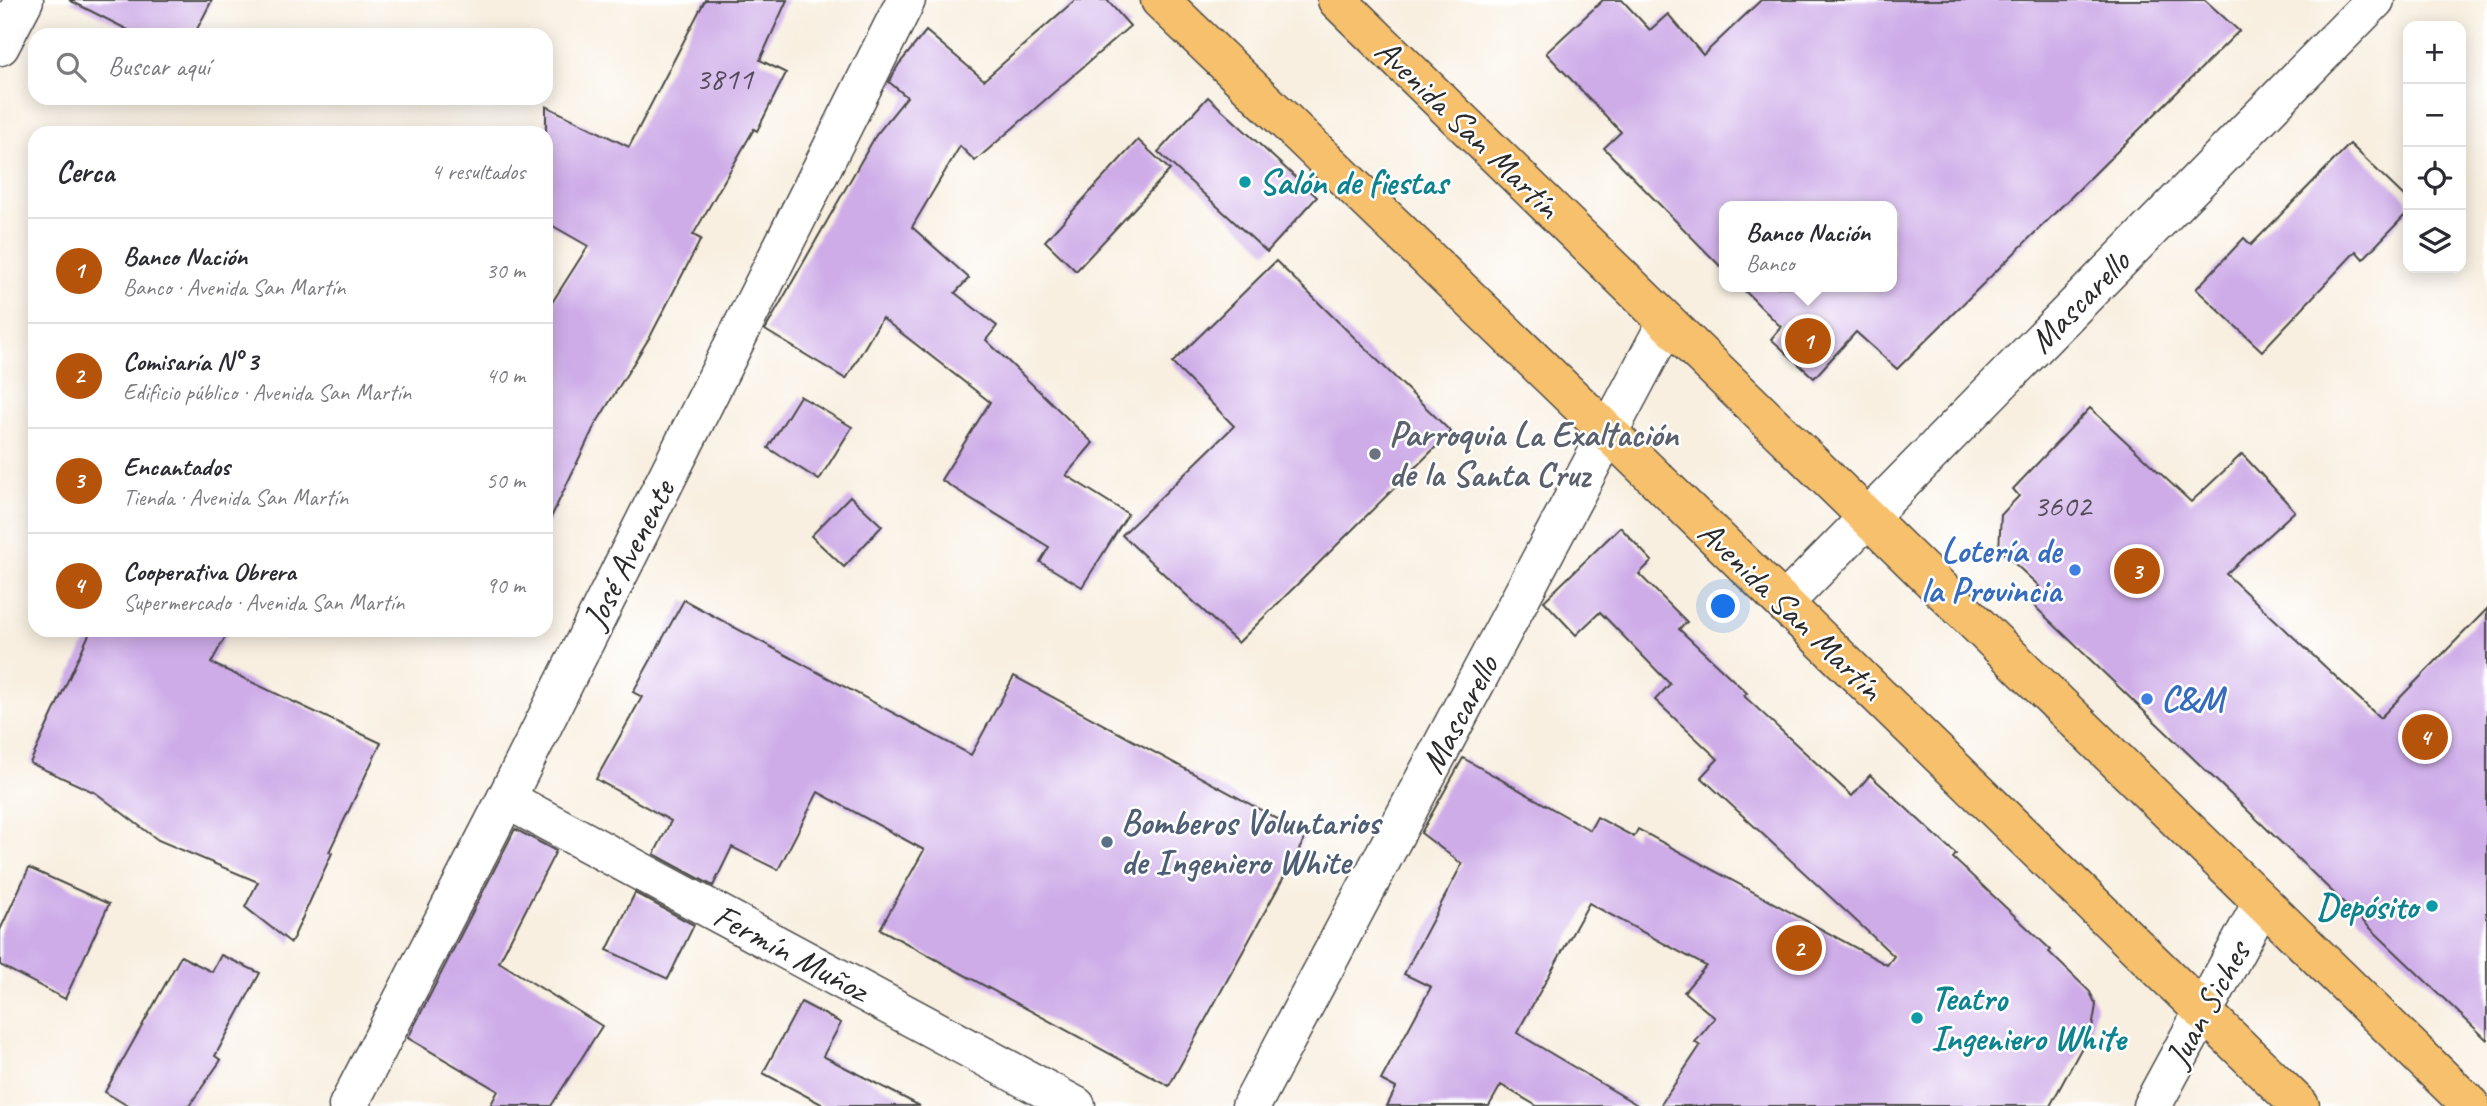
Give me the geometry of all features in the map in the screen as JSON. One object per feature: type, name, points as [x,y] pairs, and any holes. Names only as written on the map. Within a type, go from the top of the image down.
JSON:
[{"type":"main road","name":"Avenida San Martín","points":[[1160,0],[2300,1106]]},
{"type":"main road","name":"Avenida San Martín","points":[[1337,0],[2471,1106]]},
{"type":"street","points":[[0,46],[24,0]]},
{"type":"street","name":"José Avenente","points":[[348,1106],[506,799],[905,0]]},
{"type":"street","name":"Mascarello","points":[[1784,603],[2375,0]]},
{"type":"street","name":"Mascarello","points":[[1251,1106],[1667,323]]},
{"type":"street","name":"Fermín Muñoz","points":[[506,799],[1076,1106]]},
{"type":"street","name":"Juan Siches","points":[[2152,1106],[2262,902]]},
{"type":"building","points":[[69,0],[212,0],[198,28],[124,28]]},
{"type":"building","points":[[705,0],[787,0],[760,60],[786,73],[757,131],[754,129],[693,235],[701,239],[651,335],[594,427],[553,513],[553,301],[588,246],[553,226],[553,126],[546,126],[546,106],[629,147]]},
{"type":"building","points":[[1075,0],[1107,0],[1130,26],[975,161],[960,146],[912,227],[969,278],[955,293],[997,326],[986,340],[1093,443],[1066,475],[1128,514],[1082,587],[1040,562],[1049,547],[941,480],[990,402],[882,318],[846,379],[765,330],[876,135],[907,97],[889,82],[899,64],[926,31],[984,80]]},
{"type":"building","points":[[1603,0],[1622,0],[1650,30],[1668,14],[1703,55],[1761,0],[2205,0],[2239,31],[1897,369],[1856,332],[1814,378],[1771,339],[1781,327],[1746,292],[1897,292],[1897,201],[1719,201],[1719,265],[1604,148],[1621,132],[1546,53]]},
{"type":"building","name":"Salón de fiestas","points":[[1208,97],[1317,197],[1267,252],[1158,152]]},
{"type":"building","points":[[1138,140],[1170,170],[1076,271],[1045,241]]},
{"type":"building","points":[[2350,144],[2403,195],[2403,217],[2363,259],[2356,251],[2262,351],[2196,289],[2244,238],[2251,245]]},
{"type":"building","points":[[1276,261],[1451,432],[1238,643],[1122,535],[1234,426],[1172,363]]},
{"type":"building","points":[[800,396],[852,427],[819,480],[768,448]]},
{"type":"building","points":[[2090,408],[2191,502],[2242,454],[2295,511],[2226,574],[2380,718],[2487,609],[2487,1040],[2027,599],[2039,586],[1999,549],[2001,515],[2019,496],[2013,489]]},
{"type":"building","points":[[850,496],[882,526],[844,567],[811,536]]},
{"type":"building","points":[[1620,527],[1652,561],[1639,574],[1687,622],[1679,629],[1747,693],[1744,696],[1852,796],[1870,775],[1956,854],[1953,858],[2051,950],[2049,952],[2090,992],[2096,1005],[2092,1029],[2050,1106],[1660,1106],[1700,1046],[1695,1042],[1715,1018],[1684,992],[1706,966],[1589,903],[1517,1033],[1639,1106],[1537,1106],[1501,1085],[1489,1106],[1387,1106],[1396,1088],[1381,1080],[1431,987],[1404,974],[1462,864],[1421,833],[1463,758],[1590,830],[1597,817],[1634,837],[1638,829],[1887,965],[1894,956],[1701,777],[1718,759],[1655,700],[1670,684],[1600,612],[1576,635],[1544,601]]},
{"type":"building","name":"Bomberos Voluntarios de Ingeniero White","points":[[684,600],[971,755],[1014,676],[1307,835],[1169,1086],[880,929],[924,850],[818,792],[778,870],[732,847],[713,886],[654,854],[671,821],[596,779],[642,697],[633,692]]},
{"type":"building","points":[[88,637],[225,637],[211,663],[381,743],[329,852],[332,853],[291,943],[245,907],[258,882],[158,840],[96,793],[30,763]]},
{"type":"building","points":[[515,829],[556,851],[499,962],[602,1026],[551,1106],[490,1106],[498,1091],[408,1038]]},
{"type":"building","points":[[29,868],[109,904],[65,999],[0,965],[0,930]]},
{"type":"building","points":[[635,893],[694,925],[668,979],[607,950]]},
{"type":"building","points":[[221,955],[260,973],[215,1056],[221,1060],[189,1106],[128,1106],[105,1092],[181,956],[212,972]]},
{"type":"building","points":[[801,1002],[841,1023],[823,1056],[920,1106],[825,1106],[763,1073]]},
{"type":"place","name":"Salón de fiestas","points":[[1245,182]]},
{"type":"place","name":"Banco Nación","points":[[1808,341]]},
{"type":"place","name":"Parroquia La Exaltación de la Santa Cruz","points":[[1375,454]]},
{"type":"place","name":"Lotería de la Provincia","points":[[2075,570]]},
{"type":"place","name":"Encantados","points":[[2137,571]]},
{"type":"place","name":"C&M","points":[[2147,699]]},
{"type":"place","name":"Cooperativa Obrera","points":[[2425,737]]},
{"type":"place","name":"Bomberos Voluntarios de Ingeniero White","points":[[1107,842]]},
{"type":"place","name":"Depósito","points":[[2432,906]]},
{"type":"place","name":"Comisaría N° 3","points":[[1799,948]]},
{"type":"place","name":"Teatro Ingeniero White","points":[[1917,1018]]}]
